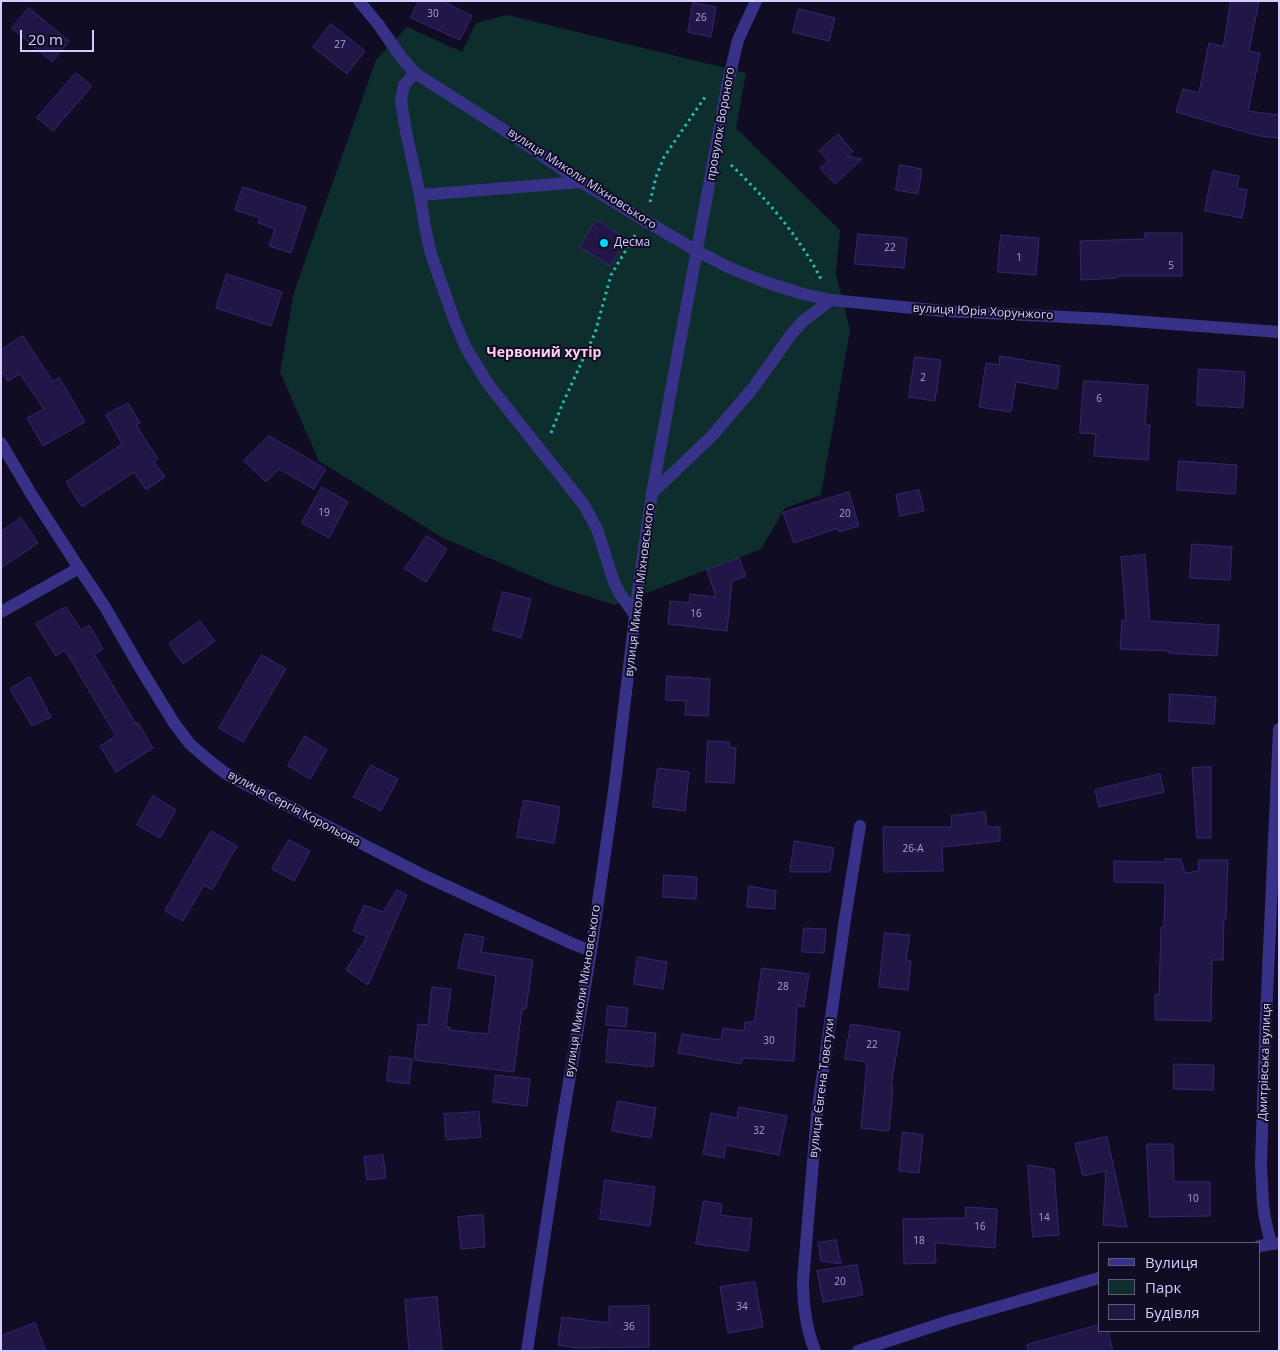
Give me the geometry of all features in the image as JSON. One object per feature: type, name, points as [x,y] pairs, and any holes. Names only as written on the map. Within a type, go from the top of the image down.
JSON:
[{"type":"street","name":"вулиця Миколи Міхновського","points":[[359,1],[415,73],[581,182],[697,251],[652,493],[615,784],[591,951],[559,1140],[527,1351]]},
{"type":"street","name":"провулок Вороного","points":[[697,251],[728,82],[738,40],[756,1]]},
{"type":"street","points":[[415,73],[404,85],[401,101],[431,254],[455,322],[466,348],[488,384],[584,505],[597,529],[614,582],[635,615]]},
{"type":"street","points":[[420,195],[581,182]]},
{"type":"street","name":"вулиця Юрія Хорунжого","points":[[697,251],[730,268],[765,282],[803,294],[832,300],[944,311],[1106,319],[1279,332]]},
{"type":"street","points":[[652,493],[713,435],[753,388],[803,321],[832,300]]},
{"type":"street","name":"вулиця Сергія Корольова","points":[[1,443],[78,568],[106,606],[139,666],[174,723],[190,744],[206,758],[225,773],[251,788],[427,877],[591,951]]},
{"type":"street","points":[[1,612],[78,568]]},
{"type":"street","name":"Дмитрівська вулиця","points":[[1269,1244],[1261,1187],[1261,1165],[1279,729]]},
{"type":"street","name":"вулиця Євгена Товстухи","points":[[815,1351],[806,1321],[803,1288],[814,1146],[819,1099],[860,826]]},
{"type":"street","points":[[858,1351],[893,1345],[949,1321],[1098,1278]]},
{"type":"path","points":[[544,455],[553,426],[595,334],[610,275],[644,220],[650,205],[656,177],[664,157],[710,89],[715,85],[728,82]]},
{"type":"path","points":[[714,159],[731,166],[764,199],[805,251],[832,300]]},
{"type":"green space","points":[[507,15],[746,73],[736,128],[840,230],[836,274],[850,330],[821,495],[785,508],[761,549],[615,605],[552,585],[443,538],[319,461],[280,372],[294,292],[376,60],[407,27],[462,52],[476,23]]},
{"type":"building","points":[[419,1],[442,1],[472,16],[460,40],[411,18]]},
{"type":"building","points":[[1231,1],[1259,1],[1249,51],[1260,53],[1248,111],[1279,115],[1279,138],[1259,136],[1176,112],[1183,89],[1199,93],[1209,43],[1223,46]]},
{"type":"building","points":[[693,3],[716,7],[711,37],[688,32]]},
{"type":"building","points":[[29,8],[69,41],[52,62],[12,28]]},
{"type":"building","points":[[799,9],[835,18],[829,41],[793,32]]},
{"type":"building","points":[[331,24],[365,51],[347,74],[313,47]]},
{"type":"building","points":[[76,73],[92,86],[53,131],[37,118]]},
{"type":"building","points":[[838,134],[853,151],[847,156],[862,159],[835,184],[820,168],[828,161],[819,151]]},
{"type":"building","points":[[900,165],[922,169],[918,194],[896,190]]},
{"type":"building","points":[[1213,171],[1239,176],[1237,188],[1247,190],[1242,218],[1205,211]]},
{"type":"building","points":[[243,187],[306,207],[291,253],[269,246],[275,229],[258,223],[260,218],[235,210]]},
{"type":"building","points":[[596,220],[627,239],[610,266],[580,247]]},
{"type":"building","points":[[1145,233],[1182,233],[1182,276],[1118,276],[1118,278],[1081,280],[1080,241],[1145,239]]},
{"type":"building","points":[[858,234],[907,238],[904,268],[855,264]]},
{"type":"building","points":[[1001,235],[1039,238],[1036,275],[998,272]]},
{"type":"building","points":[[227,274],[282,292],[271,326],[216,308]]},
{"type":"building","points":[[23,336],[53,382],[59,377],[85,422],[43,446],[27,418],[44,409],[20,374],[8,381],[1,371],[1,350]]},
{"type":"building","points":[[1000,356],[1060,366],[1057,389],[1016,382],[1011,412],[979,407],[986,363],[999,365]]},
{"type":"building","points":[[915,357],[941,360],[935,401],[909,397]]},
{"type":"building","points":[[1199,369],[1245,372],[1243,408],[1197,405]]},
{"type":"building","points":[[1084,381],[1148,385],[1145,425],[1150,425],[1148,460],[1094,456],[1096,434],[1080,433]]},
{"type":"building","points":[[128,403],[140,423],[136,425],[158,459],[154,462],[165,477],[146,490],[134,472],[82,507],[66,482],[122,444],[106,415]]},
{"type":"building","points":[[269,436],[326,469],[314,489],[279,469],[266,482],[244,461]]},
{"type":"building","points":[[1179,461],[1237,465],[1235,494],[1177,490]]},
{"type":"building","points":[[322,487],[348,502],[329,538],[302,523]]},
{"type":"building","points":[[919,490],[924,511],[900,516],[896,495]]},
{"type":"building","points":[[849,492],[859,526],[839,532],[838,528],[794,543],[783,513]]},
{"type":"building","points":[[21,518],[38,543],[1,568],[1,532]]},
{"type":"building","points":[[427,536],[447,549],[426,582],[405,569]]},
{"type":"building","points":[[1192,544],[1232,547],[1230,580],[1190,578]]},
{"type":"building","points":[[1145,555],[1150,621],[1219,625],[1217,656],[1169,653],[1169,651],[1120,649],[1122,620],[1126,621],[1121,557]]},
{"type":"building","points":[[739,558],[746,576],[732,581],[727,631],[668,624],[670,601],[689,603],[690,594],[716,597],[707,570]]},
{"type":"building","points":[[503,592],[531,599],[521,638],[493,630]]},
{"type":"building","points":[[66,607],[81,630],[89,625],[103,649],[94,654],[136,724],[138,723],[153,748],[116,772],[100,746],[116,736],[65,650],[56,656],[36,624]]},
{"type":"building","points":[[200,621],[215,641],[183,664],[169,644]]},
{"type":"building","points":[[262,655],[286,669],[243,742],[219,728]]},
{"type":"building","points":[[667,676],[710,679],[708,716],[685,715],[686,701],[666,700]]},
{"type":"building","points":[[30,677],[51,717],[32,726],[10,689]]},
{"type":"building","points":[[1170,694],[1216,697],[1214,724],[1169,721]]},
{"type":"building","points":[[305,736],[327,750],[310,779],[288,766]]},
{"type":"building","points":[[708,741],[729,742],[729,747],[736,748],[734,783],[706,782]]},
{"type":"building","points":[[371,765],[398,779],[381,811],[354,797]]},
{"type":"building","points":[[1211,767],[1211,838],[1197,838],[1192,768]]},
{"type":"building","points":[[658,768],[689,772],[685,811],[653,807]]},
{"type":"building","points":[[1160,774],[1164,792],[1099,807],[1095,790]]},
{"type":"building","points":[[153,796],[176,810],[160,838],[137,825]]},
{"type":"building","points":[[524,800],[560,807],[554,843],[517,837]]},
{"type":"building","points":[[985,812],[987,827],[1000,827],[1000,841],[942,847],[943,871],[884,872],[883,827],[952,827],[951,816]]},
{"type":"building","points":[[211,831],[237,846],[212,890],[204,885],[183,921],[165,911]]},
{"type":"building","points":[[289,840],[310,851],[294,881],[272,869]]},
{"type":"building","points":[[795,841],[834,848],[830,872],[790,872]]},
{"type":"building","points":[[1165,859],[1181,859],[1185,873],[1199,871],[1198,860],[1228,860],[1223,960],[1212,960],[1211,1021],[1155,1020],[1155,994],[1159,995],[1161,927],[1164,927],[1165,883],[1114,882],[1114,861],[1165,862]]},
{"type":"building","points":[[664,875],[697,877],[696,899],[663,897]]},
{"type":"building","points":[[749,886],[776,891],[775,909],[747,907]]},
{"type":"building","points":[[397,890],[407,895],[368,985],[346,970],[367,937],[353,931],[364,905],[383,912]]},
{"type":"building","points":[[804,928],[826,929],[824,953],[802,952]]},
{"type":"building","points":[[885,933],[910,935],[906,960],[911,961],[908,990],[879,987]]},
{"type":"building","points":[[465,934],[484,937],[481,952],[533,960],[526,1009],[522,1009],[514,1072],[414,1060],[418,1024],[428,1025],[432,987],[451,989],[446,1027],[450,1027],[449,1030],[488,1034],[496,976],[458,968]]},
{"type":"building","points":[[638,957],[667,962],[663,989],[634,984]]},
{"type":"building","points":[[762,968],[809,974],[804,1007],[797,1006],[794,1061],[743,1058],[741,1064],[678,1053],[682,1034],[721,1040],[723,1028],[744,1031],[745,1022],[754,1022]]},
{"type":"building","points":[[608,1006],[628,1008],[626,1027],[606,1025]]},
{"type":"building","points":[[851,1024],[900,1032],[891,1086],[893,1086],[889,1131],[861,1128],[867,1062],[845,1059]]},
{"type":"building","points":[[609,1029],[656,1033],[653,1067],[606,1062]]},
{"type":"building","points":[[390,1056],[412,1059],[409,1084],[387,1081]]},
{"type":"building","points":[[1174,1064],[1214,1065],[1213,1090],[1174,1089]]},
{"type":"building","points":[[496,1075],[530,1079],[527,1106],[493,1102]]},
{"type":"building","points":[[618,1101],[656,1108],[651,1138],[612,1131]]},
{"type":"building","points":[[739,1107],[787,1116],[779,1155],[726,1145],[724,1158],[703,1154],[711,1113],[737,1118]]},
{"type":"building","points":[[479,1112],[481,1137],[446,1140],[444,1114]]},
{"type":"building","points":[[903,1132],[923,1135],[919,1173],[899,1171]]},
{"type":"building","points":[[1107,1137],[1127,1227],[1103,1225],[1106,1171],[1083,1176],[1075,1144]]},
{"type":"building","points":[[1147,1144],[1173,1144],[1174,1182],[1210,1182],[1210,1216],[1150,1217]]},
{"type":"building","points":[[383,1155],[386,1178],[367,1180],[364,1157]]},
{"type":"building","points":[[1028,1165],[1054,1169],[1059,1235],[1033,1237]]},
{"type":"building","points":[[605,1180],[655,1187],[650,1226],[600,1219]]},
{"type":"building","points":[[704,1201],[722,1204],[720,1215],[752,1219],[748,1251],[696,1244]]},
{"type":"building","points":[[966,1207],[997,1209],[995,1248],[935,1243],[936,1263],[904,1264],[903,1219],[965,1218]]},
{"type":"building","points":[[483,1215],[485,1247],[461,1249],[458,1217]]},
{"type":"building","points":[[836,1240],[841,1264],[821,1261],[818,1243]]},
{"type":"building","points":[[857,1265],[863,1295],[823,1302],[817,1271]]},
{"type":"building","points":[[755,1282],[763,1327],[728,1333],[720,1287]]},
{"type":"building","points":[[437,1297],[442,1351],[409,1351],[405,1300]]},
{"type":"building","points":[[649,1306],[649,1347],[577,1348],[558,1345],[562,1317],[609,1323],[609,1307]]},
{"type":"building","points":[[35,1323],[46,1351],[1,1351],[1,1336]]},
{"type":"building","points":[[1098,1325],[1098,1332],[1108,1332],[1113,1351],[1028,1351],[1027,1345]]},
{"type":"place","name":"Десма","points":[[604,243]]},
{"type":"district","name":"Червоний хутір","points":[[544,353]]}]
